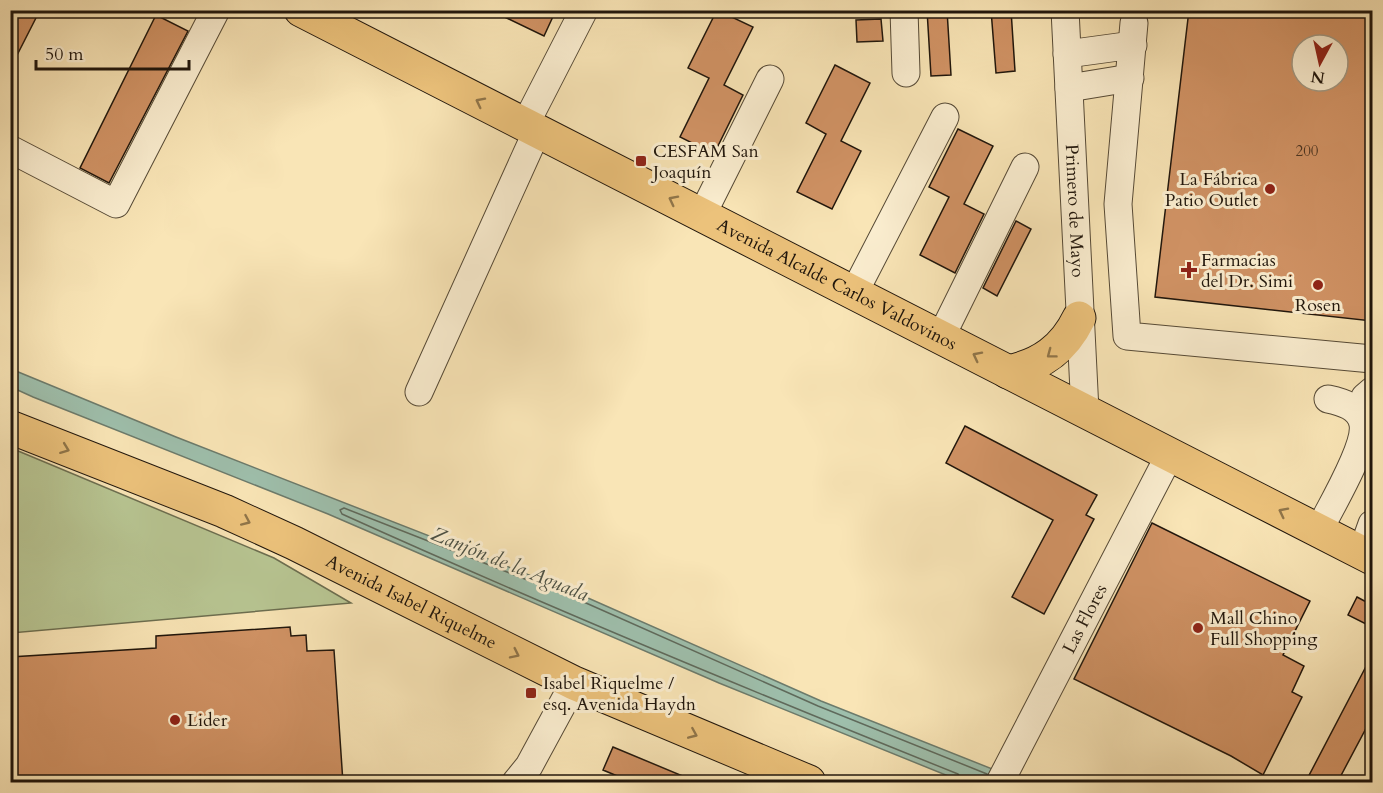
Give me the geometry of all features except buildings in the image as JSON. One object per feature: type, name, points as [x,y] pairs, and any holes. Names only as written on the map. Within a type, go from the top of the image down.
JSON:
[{"type":"main road","name":"Avenida Alcalde Carlos Valdovinos","points":[[321,15],[531,128],[1318,530],[1369,545]]},
{"type":"main road","points":[[1008,372],[1035,364],[1048,357],[1067,339],[1079,318]]},
{"type":"main road","name":"Avenida Isabel Riquelme","points":[[10,428],[244,520],[574,683],[768,775],[809,783]]},
{"type":"street","points":[[10,149],[116,204],[216,10]]},
{"type":"street","points":[[419,392],[531,128],[584,10]]},
{"type":"street","points":[[904,10],[906,73]]},
{"type":"street","name":"Primero de Mayo","points":[[1065,10],[1085,411]]},
{"type":"street","points":[[1067,54],[1134,34],[1118,204],[1127,336],[1372,359]]},
{"type":"street","points":[[1069,88],[1130,78]]},
{"type":"street","points":[[702,216],[770,79]]},
{"type":"street","points":[[854,293],[945,117]]},
{"type":"street","points":[[941,337],[1025,167]]},
{"type":"street","points":[[1318,530],[1354,460],[1363,431],[1363,422],[1358,413],[1329,392],[1354,390],[1370,397]]},
{"type":"street","name":"Las Flores","points":[[1005,774],[1170,454]]},
{"type":"street","points":[[516,783],[529,766],[574,683]]},
{"type":"green space","points":[[11,448],[274,558],[351,603],[11,633]]},
{"type":"water","points":[[11,369],[176,437],[588,598],[821,701],[1025,782],[963,782],[719,683],[328,514],[33,397],[11,387]]},
{"type":"place","name":"CESFAM San Joaquín","points":[[641,161]]},
{"type":"place","name":"La Fábrica Patio Outlet","points":[[1270,189]]},
{"type":"place","name":"Farmacias del Dr. Simi","points":[[1189,270]]},
{"type":"place","name":"Rosen","points":[[1318,285]]},
{"type":"place","name":"Mall Chino Full Shopping","points":[[1198,628]]},
{"type":"place","name":"Isabel Riquelme / esq. Avenida Haydn","points":[[531,693]]},
{"type":"place","name":"Lider","points":[[175,720]]},
{"type":"water label","name":"Zanjón de la Aguada","points":[[510,564]]}]
